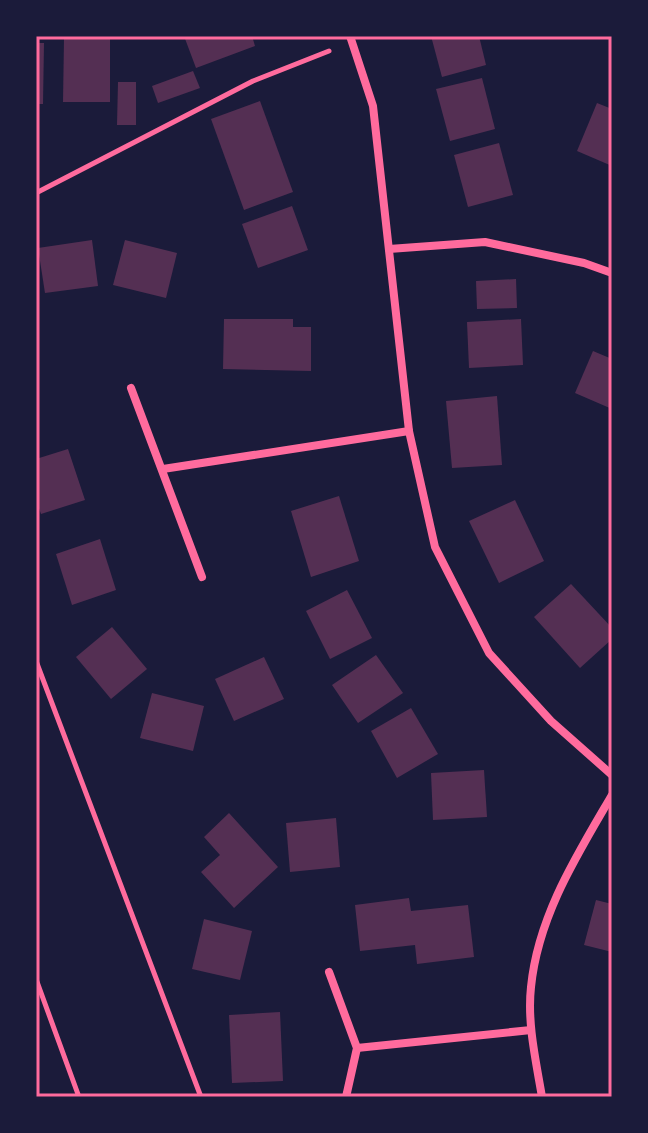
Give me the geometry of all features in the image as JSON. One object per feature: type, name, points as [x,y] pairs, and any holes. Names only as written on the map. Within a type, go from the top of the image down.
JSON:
[{"type":"street","points":[[351,39],[373,106],[409,431],[435,547],[489,653],[551,721],[612,775]]},
{"type":"street","points":[[389,249],[485,242],[584,263],[612,273]]},
{"type":"street","points":[[131,388],[202,577]]},
{"type":"street","points":[[163,469],[409,431]]},
{"type":"street","points":[[542,1097],[531,1030],[531,987],[546,920],[576,855],[612,795]]},
{"type":"street","points":[[329,972],[357,1048],[346,1097]]},
{"type":"street","points":[[357,1048],[531,1030]]},
{"type":"path","points":[[36,193],[253,81],[351,39]]},
{"type":"path","points":[[36,661],[201,1097]]},
{"type":"path","points":[[36,979],[79,1097]]},
{"type":"building","points":[[184,36],[252,36],[255,46],[196,68]]},
{"type":"building","points":[[431,36],[479,36],[486,65],[442,77]]},
{"type":"building","points":[[64,38],[110,38],[110,102],[63,102]]},
{"type":"building","points":[[36,43],[44,43],[43,104],[36,104]]},
{"type":"building","points":[[193,71],[200,88],[158,103],[152,86]]},
{"type":"building","points":[[482,78],[495,129],[450,141],[436,89]]},
{"type":"building","points":[[118,82],[136,82],[136,125],[117,125]]},
{"type":"building","points":[[260,101],[293,192],[244,210],[211,119]]},
{"type":"building","points":[[597,103],[612,109],[612,166],[577,151]]},
{"type":"building","points":[[499,143],[513,195],[468,207],[454,155]]},
{"type":"building","points":[[292,206],[308,250],[258,268],[242,224]]},
{"type":"building","points":[[92,240],[98,286],[45,293],[38,248]]},
{"type":"building","points":[[125,240],[177,253],[166,298],[113,285]]},
{"type":"building","points":[[516,279],[517,308],[477,309],[476,281]]},
{"type":"building","points":[[224,319],[293,319],[293,327],[311,327],[311,371],[223,369]]},
{"type":"building","points":[[521,319],[523,365],[469,368],[467,322]]},
{"type":"building","points":[[593,351],[612,359],[612,409],[575,393]]},
{"type":"building","points":[[497,396],[502,465],[452,468],[446,401]]},
{"type":"building","points":[[68,449],[85,500],[41,514],[36,500],[36,459]]},
{"type":"building","points":[[339,496],[359,561],[311,577],[291,511]]},
{"type":"building","points":[[515,500],[544,561],[499,583],[469,521]]},
{"type":"building","points":[[100,539],[116,590],[72,605],[56,554]]},
{"type":"building","points":[[571,584],[612,628],[612,639],[580,668],[534,617]]},
{"type":"building","points":[[347,590],[372,638],[330,659],[306,611]]},
{"type":"building","points":[[112,627],[147,669],[111,699],[76,657]]},
{"type":"building","points":[[376,655],[403,693],[358,723],[332,685]]},
{"type":"building","points":[[264,657],[284,699],[234,721],[215,679]]},
{"type":"building","points":[[152,693],[204,706],[193,751],[140,738]]},
{"type":"building","points":[[411,708],[438,754],[397,778],[371,731]]},
{"type":"building","points":[[484,770],[487,817],[433,820],[431,773]]},
{"type":"building","points":[[229,813],[278,867],[234,908],[201,872],[220,855],[204,837]]},
{"type":"building","points":[[336,818],[340,867],[290,872],[286,823]]},
{"type":"building","points":[[409,898],[411,911],[468,905],[474,957],[417,964],[415,945],[360,951],[355,905]]},
{"type":"building","points":[[596,900],[612,904],[612,952],[584,945]]},
{"type":"building","points":[[204,919],[252,931],[240,980],[192,969]]},
{"type":"building","points":[[280,1012],[283,1081],[232,1083],[229,1015]]}]
